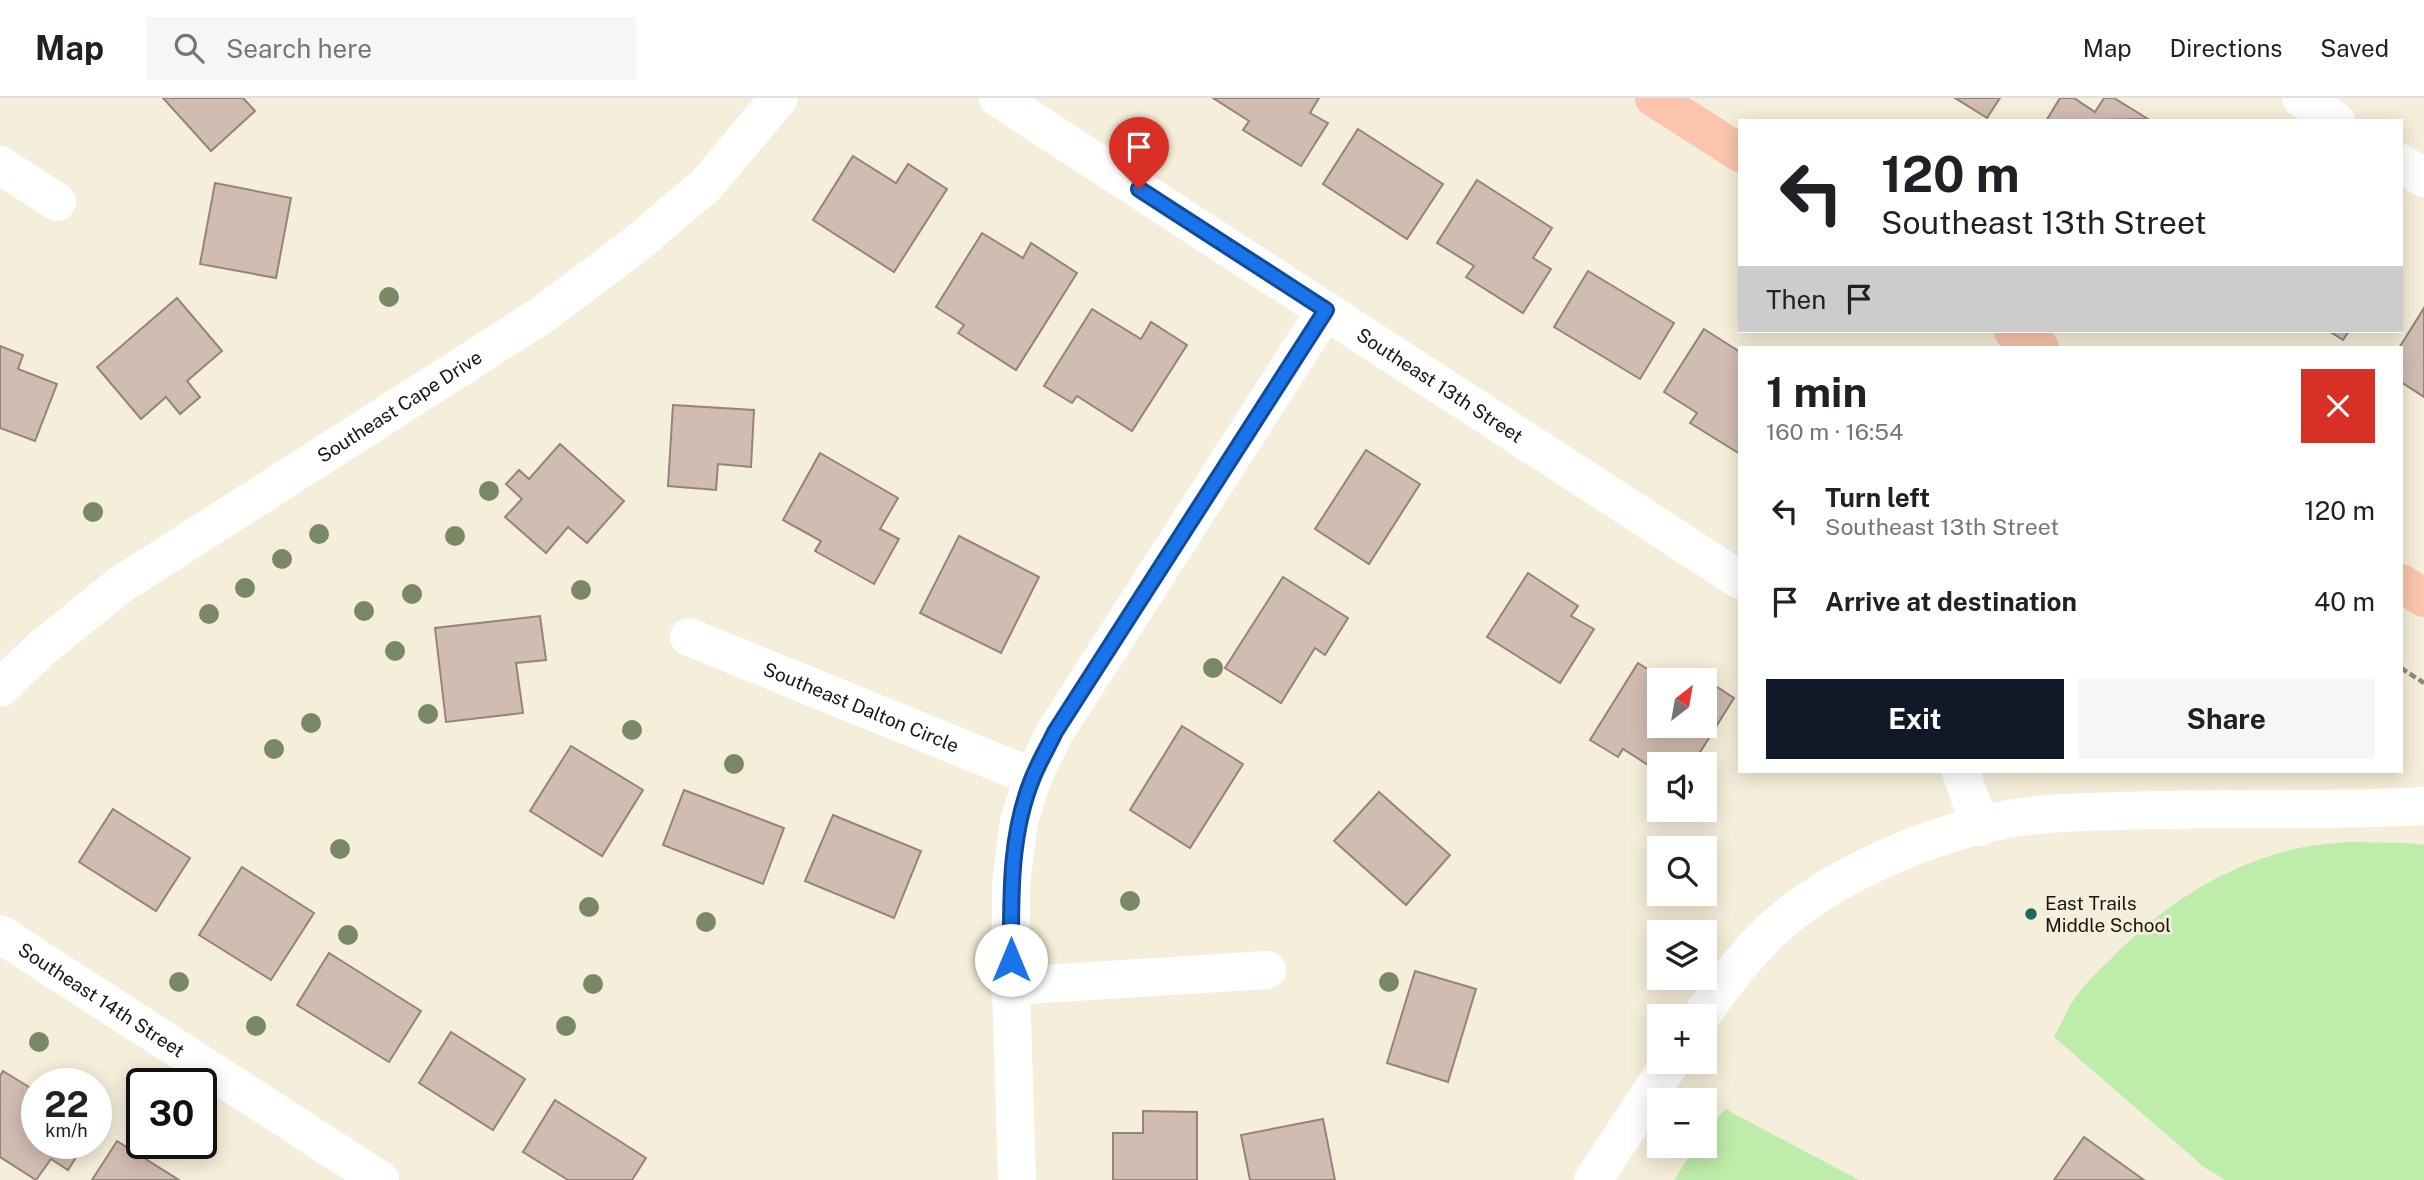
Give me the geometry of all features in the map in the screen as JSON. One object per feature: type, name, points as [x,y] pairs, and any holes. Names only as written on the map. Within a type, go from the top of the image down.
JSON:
[{"type":"main road","points":[[1654,98],[1738,152]]},
{"type":"main road","points":[[2016,333],[2037,346]]},
{"type":"main road","points":[[2403,584],[2424,598]]},
{"type":"street","name":"Southeast Cape Drive","points":[[0,688],[42,648],[120,585],[541,315],[634,246],[707,184],[779,98]]},
{"type":"street","name":"Southeast 13th Street","points":[[998,98],[1738,579]]},
{"type":"street","points":[[2301,98],[2333,119]]},
{"type":"street","points":[[2403,164],[2424,178]]},
{"type":"street","points":[[0,166],[57,202]]},
{"type":"street","points":[[1017,1180],[1011,883],[1019,821],[1033,777],[1055,732],[1326,310]]},
{"type":"street","name":"Southeast Dalton Circle","points":[[689,638],[1033,777]]},
{"type":"street","points":[[1961,773],[1980,827]]},
{"type":"street","points":[[1711,1004],[1742,961],[1783,920],[1825,890],[1885,859],[1946,835],[2014,818],[2078,812],[2424,806]]},
{"type":"street","name":"Southeast 14th Street","points":[[0,934],[380,1180]]},
{"type":"street","points":[[1011,986],[1267,970]]},
{"type":"street","points":[[1593,1180],[1663,1074]]},
{"type":"path","points":[[2403,669],[2424,683]]},
{"type":"green space","points":[[2347,842],[2424,845],[2424,1180],[2225,1180],[2204,1167],[2054,1037],[2071,1004],[2089,981],[2151,922],[2194,891],[2267,857],[2300,848]]},
{"type":"green space","points":[[1725,1109],[1859,1180],[1674,1180],[1688,1158],[1717,1158],[1717,1119]]},
{"type":"building","points":[[163,98],[243,98],[255,111],[211,151]]},
{"type":"building","points":[[1213,98],[1319,98],[1310,113],[1328,123],[1301,166],[1243,130],[1249,121]]},
{"type":"building","points":[[1955,98],[2000,98],[1987,118]]},
{"type":"building","points":[[2060,98],[2074,98],[2095,112],[2104,98],[2114,98],[2148,119],[2047,119]]},
{"type":"building","points":[[1358,129],[1443,184],[1407,239],[1323,184]]},
{"type":"building","points":[[853,156],[896,183],[908,164],[947,189],[894,272],[813,220]]},
{"type":"building","points":[[1477,180],[1552,228],[1533,258],[1551,269],[1523,313],[1466,277],[1474,266],[1437,243]]},
{"type":"building","points":[[215,183],[291,198],[276,278],[200,264]]},
{"type":"building","points":[[982,233],[1023,258],[1031,243],[1077,273],[1016,370],[958,333],[964,325],[936,307]]},
{"type":"building","points":[[1588,271],[1674,323],[1640,379],[1554,327]]},
{"type":"building","points":[[177,298],[222,351],[187,381],[200,397],[180,414],[166,397],[141,419],[97,367]]},
{"type":"building","points":[[2424,308],[2424,397],[2403,383],[2403,346],[2400,346]]},
{"type":"building","points":[[1092,309],[1141,339],[1151,322],[1187,345],[1132,431],[1077,396],[1072,403],[1044,386]]},
{"type":"building","points":[[1704,329],[1738,351],[1738,453],[1690,423],[1697,413],[1664,392]]},
{"type":"building","points":[[2332,333],[2348,333],[2343,340]]},
{"type":"building","points":[[0,346],[23,355],[18,369],[57,384],[35,441],[0,428]]},
{"type":"building","points":[[673,405],[754,410],[751,467],[718,464],[716,490],[668,486]]},
{"type":"building","points":[[560,444],[624,501],[587,543],[568,527],[546,553],[505,517],[522,499],[506,484],[519,470],[529,479]]},
{"type":"building","points":[[1366,450],[1420,484],[1369,564],[1315,529]]},
{"type":"building","points":[[820,453],[898,498],[880,529],[899,539],[874,584],[815,551],[821,541],[783,520]]},
{"type":"building","points":[[959,536],[1039,577],[1001,653],[920,613]]},
{"type":"building","points":[[1528,573],[1578,606],[1571,616],[1594,629],[1560,683],[1487,637]]},
{"type":"building","points":[[1283,577],[1348,618],[1325,655],[1315,648],[1281,703],[1225,668]]},
{"type":"building","points":[[540,616],[546,660],[516,663],[523,713],[446,722],[435,628]]},
{"type":"building","points":[[1638,663],[1647,669],[1647,738],[1709,738],[1700,752],[1647,752],[1647,764],[1623,749],[1618,757],[1590,740]]},
{"type":"building","points":[[1717,687],[1734,698],[1717,725]]},
{"type":"building","points":[[1182,726],[1243,764],[1190,848],[1130,810]]},
{"type":"building","points":[[571,746],[643,790],[602,856],[530,811]]},
{"type":"building","points":[[684,790],[784,828],[763,884],[663,845]]},
{"type":"building","points":[[1379,792],[1450,855],[1406,905],[1334,841]]},
{"type":"building","points":[[113,809],[190,858],[156,911],[79,862]]},
{"type":"building","points":[[833,815],[921,851],[894,918],[805,881]]},
{"type":"building","points":[[242,867],[314,913],[271,980],[199,935]]},
{"type":"building","points":[[329,953],[421,1011],[389,1062],[297,1005]]},
{"type":"building","points":[[1415,971],[1476,989],[1448,1082],[1387,1063]]},
{"type":"building","points":[[451,1032],[525,1079],[493,1130],[419,1083]]},
{"type":"building","points":[[3,1071],[21,1082],[21,1159],[51,1159],[36,1180],[0,1157],[0,1076]]},
{"type":"building","points":[[555,1100],[646,1158],[632,1180],[568,1180],[523,1152]]},
{"type":"building","points":[[1143,1111],[1197,1112],[1197,1180],[1113,1180],[1113,1133],[1143,1133]]},
{"type":"building","points":[[1323,1119],[1335,1180],[1250,1180],[1241,1135]]},
{"type":"building","points":[[2084,1137],[2144,1180],[2054,1180]]},
{"type":"building","points":[[117,1141],[126,1147],[126,1159],[146,1159],[179,1180],[92,1180],[105,1159],[112,1159],[112,1149]]},
{"type":"building","points":[[51,1159],[75,1159],[68,1170]]},
{"type":"place","name":"East Trails Middle School","points":[[2031,914]]},
{"type":"route","points":[[1011,960],[1011,883],[1019,821],[1033,777],[1055,732],[1326,310],[1139,189]]}]
